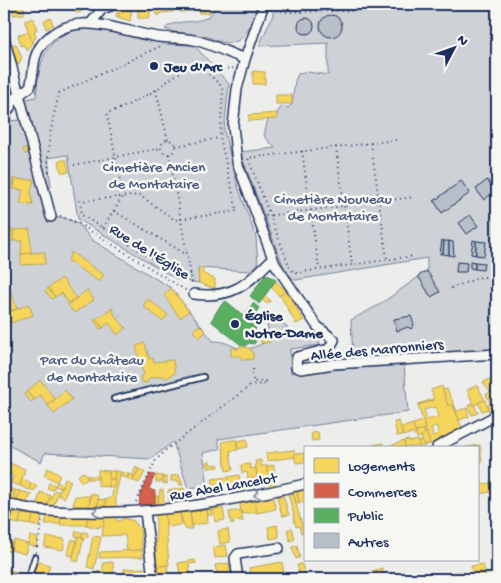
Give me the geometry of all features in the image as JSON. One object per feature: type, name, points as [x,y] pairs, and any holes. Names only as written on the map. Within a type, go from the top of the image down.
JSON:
[{"type":"street","points":[[91,23],[102,9],[116,4]]},
{"type":"street","points":[[264,6],[243,63],[236,97],[233,139],[239,169],[272,259]]},
{"type":"street","points":[[4,118],[18,95],[30,87],[34,58],[45,40],[62,29],[91,23],[110,25],[153,36],[196,41],[243,63]]},
{"type":"street","points":[[4,37],[18,95],[54,213]]},
{"type":"street","name":"Rue de l'Église","points":[[194,294],[214,296],[231,292],[251,279],[272,259]]},
{"type":"street","name":"Allée des Marronniers","points":[[272,259],[317,326],[334,340],[329,348],[297,357],[295,364],[302,369],[334,364],[497,354]]},
{"type":"street","points":[[439,446],[495,419]]},
{"type":"street","name":"Rue Abel Lancelot","points":[[7,504],[45,511],[145,511],[213,504],[304,484]]},
{"type":"street","points":[[4,522],[7,504]]},
{"type":"street","points":[[145,511],[153,579]]},
{"type":"street","points":[[238,579],[235,558],[238,554],[279,548]]},
{"type":"lane","points":[[114,398],[203,377]]},
{"type":"lane","points":[[28,579],[35,557]]},
{"type":"path","points":[[264,6],[289,12],[497,7]]},
{"type":"path","points":[[50,177],[48,158],[51,127],[59,93],[162,46]]},
{"type":"path","points":[[103,228],[123,196],[107,113],[122,108],[156,90],[177,74],[190,68],[206,71],[243,63]]},
{"type":"path","points":[[191,274],[180,276],[82,215],[80,201],[123,196],[143,197],[175,220],[237,212],[220,138],[223,91],[221,86],[206,71]]},
{"type":"path","points":[[156,90],[168,140]]},
{"type":"path","points":[[176,146],[220,138]]},
{"type":"path","points":[[168,140],[172,141],[176,146]]},
{"type":"path","points":[[161,148],[163,142],[168,140]]},
{"type":"path","points":[[396,140],[248,158],[290,268],[295,273],[412,256]]},
{"type":"path","points":[[371,143],[387,259]]},
{"type":"path","points":[[161,148],[165,154],[169,154],[174,152],[176,146]]},
{"type":"path","points":[[336,147],[353,264]]},
{"type":"path","points":[[74,165],[161,148]]},
{"type":"path","points":[[302,151],[319,269]]},
{"type":"path","points":[[169,154],[194,294]]},
{"type":"path","points":[[257,220],[270,215],[414,197]]},
{"type":"path","points":[[114,211],[187,255]]},
{"type":"path","name":"Rue de l'Église","points":[[54,213],[78,223],[194,294]]},
{"type":"path","points":[[451,288],[481,277],[491,277],[492,273]]},
{"type":"path","points":[[136,498],[156,460],[161,455],[251,385],[266,384],[265,381],[253,382],[252,369]]},
{"type":"path","points":[[35,557],[45,511]]},
{"type":"green space","points":[[215,4],[257,4],[253,18],[243,37],[230,43],[165,29],[178,23],[201,20],[208,17],[213,12]]},
{"type":"green space","name":"Cimetière Nouveau de Montataire","points":[[273,4],[497,4],[497,350],[353,357],[351,320],[379,305],[427,271],[427,258],[296,280],[286,273],[240,152],[275,148],[264,136],[268,119],[277,119],[277,113],[282,106],[288,108],[292,104],[295,81],[298,74],[308,72],[328,75],[328,43],[259,46],[273,15]]},
{"type":"green space","points":[[82,28],[105,29],[164,44],[194,45],[229,84],[224,131],[238,187],[256,237],[258,264],[249,271],[198,268],[199,283],[178,280],[78,219],[68,155],[48,158],[51,187],[44,196],[49,219],[61,217],[78,223],[92,240],[171,288],[213,341],[247,349],[270,341],[267,323],[278,318],[295,336],[319,336],[320,345],[290,349],[291,373],[404,364],[408,412],[218,439],[220,449],[203,453],[208,486],[188,488],[173,442],[151,459],[45,453],[41,462],[10,446],[4,437],[4,123],[5,121],[24,120],[25,99],[36,97],[39,73],[45,53],[59,38],[69,32]]},
{"type":"building: Logements","points":[[76,3],[80,3],[83,8],[80,13],[76,13],[73,10],[73,6]]},
{"type":"building: Logements","points":[[24,4],[24,14],[13,15],[13,5]]},
{"type":"building: Logements","points":[[159,4],[173,4],[173,12],[156,15],[155,8],[159,8]]},
{"type":"building: Logements","points":[[179,4],[193,4],[193,11],[180,12]]},
{"type":"building: Logements","points":[[198,4],[210,4],[210,13],[199,13]]},
{"type":"building: Logements","points":[[119,5],[122,6],[118,17],[116,16]]},
{"type":"building: Logements","points":[[122,6],[132,9],[130,21],[118,17]]},
{"type":"building: Logements","points":[[138,6],[150,6],[150,18],[138,18]]},
{"type":"building: Logements","points":[[33,18],[37,30],[34,30],[36,37],[32,43],[25,21]]},
{"type":"building: Logements","points":[[51,18],[53,25],[46,29],[44,20]]},
{"type":"building: Logements","points":[[29,32],[32,43],[27,51],[24,45],[21,46],[18,35]]},
{"type":"building: Logements","points":[[16,44],[22,58],[18,65],[11,45]]},
{"type":"building: Logements","points":[[253,71],[265,72],[265,84],[253,84]]},
{"type":"building: Logements","points":[[276,95],[292,95],[292,104],[276,104]]},
{"type":"building: Logements","points":[[277,113],[277,119],[249,121],[249,115]]},
{"type":"building: Logements","points":[[30,147],[31,153],[25,154],[23,149]]},
{"type":"building: Logements","points":[[66,159],[69,172],[61,172],[59,161]]},
{"type":"building: Logements","points":[[13,178],[15,179],[14,189],[12,189]]},
{"type":"building: Logements","points":[[15,179],[34,180],[31,191],[33,205],[20,204],[23,190],[14,189]]},
{"type":"building: Logements","points":[[30,229],[31,253],[21,254],[22,241],[13,241],[13,230]]},
{"type":"building: Logements","points":[[9,230],[13,230],[13,241],[10,241]]},
{"type":"building: Logements","points":[[45,252],[45,264],[21,265],[21,254]]},
{"type":"building: Logements","points":[[71,252],[104,275],[99,282],[68,261]]},
{"type":"building: Logements","points":[[198,268],[204,268],[202,273],[215,279],[215,289],[199,283]]},
{"type":"building: Logements","points":[[62,278],[76,298],[68,303],[62,293],[55,297],[48,288]]},
{"type":"building: Logements","points":[[276,281],[286,291],[279,296],[271,287]]},
{"type":"building: Logements","points":[[9,286],[17,309],[7,312],[4,288]]},
{"type":"building: Logements","points":[[48,288],[55,297],[52,299],[45,291]]},
{"type":"building: Logements","points":[[171,288],[189,311],[180,318],[164,295]]},
{"type":"building: Logements","points":[[87,290],[94,300],[74,313],[68,305]]},
{"type":"building: Logements","points":[[286,291],[304,320],[296,324],[280,295]]},
{"type":"building: Logements","points":[[265,296],[271,301],[267,304],[262,300]]},
{"type":"building: Logements","points":[[148,299],[168,315],[162,321],[143,306]]},
{"type":"building: Logements","points":[[29,304],[33,315],[11,323],[7,313]]},
{"type":"building: Logements","points":[[112,308],[116,318],[122,314],[117,318],[126,328],[117,335],[109,323],[103,328],[96,319]]},
{"type":"building: Logements","points":[[96,319],[103,328],[100,329],[94,320]]},
{"type":"building: Logements","points":[[199,325],[206,332],[199,338],[193,331]]},
{"type":"building: Logements","points":[[269,338],[270,342],[261,343],[260,339]]},
{"type":"building: Logements","points":[[145,343],[149,359],[153,358],[154,362],[173,360],[175,373],[167,378],[162,376],[149,378],[147,383],[142,382],[140,377],[144,375],[142,369],[138,366],[140,362],[136,346]]},
{"type":"building: Logements","points":[[240,346],[249,348],[253,353],[253,359],[242,360],[240,356],[231,356],[231,348],[236,348],[237,350]]},
{"type":"building: Logements","points":[[490,379],[497,386],[497,390],[490,392],[483,382]]},
{"type":"building: Logements","points":[[40,380],[55,399],[48,405],[40,395],[34,400],[27,392]]},
{"type":"building: Logements","points":[[477,385],[485,400],[474,405],[467,390]]},
{"type":"building: Logements","points":[[442,386],[448,406],[453,404],[462,428],[430,444],[418,405],[434,400],[431,390]],"holes":[[[435,407],[438,417],[427,420],[424,410]],[[437,426],[438,434],[433,436],[431,428]]]},
{"type":"building: Logements","points":[[447,389],[457,411],[467,408],[469,417],[459,420],[453,404],[448,406],[443,390]]},
{"type":"building: Logements","points":[[65,390],[72,399],[54,414],[48,406]]},
{"type":"building: Logements","points":[[497,390],[497,398],[494,400],[497,407],[489,412],[487,407],[490,403],[486,394]]},
{"type":"building: Logements","points":[[27,392],[34,400],[31,402],[24,394]]},
{"type":"building: Logements","points":[[434,400],[418,405],[418,404]]},
{"type":"building: Logements","points":[[485,400],[488,409],[482,411],[478,403]]},
{"type":"building: Logements","points":[[473,403],[478,413],[472,415],[468,406]]},
{"type":"building: Logements","points":[[399,421],[403,435],[397,436],[394,422]]},
{"type":"building: Logements","points":[[423,421],[425,429],[415,432],[413,424]]},
{"type":"building: Logements","points":[[413,424],[416,435],[412,433],[403,436],[401,428]]},
{"type":"building: Logements","points":[[425,429],[424,436],[417,438],[415,432]]},
{"type":"building: Logements","points":[[318,432],[319,440],[312,441],[311,433]]},
{"type":"building: Logements","points":[[426,432],[430,444],[424,446],[421,437]]},
{"type":"building: Logements","points":[[236,439],[238,450],[230,451],[233,470],[226,471],[222,442]]},
{"type":"building: Logements","points":[[247,439],[248,447],[238,449],[237,441]]},
{"type":"building: Logements","points":[[418,440],[420,446],[405,446],[404,441]]},
{"type":"building: Logements","points":[[404,441],[405,446],[390,446]]},
{"type":"building: Logements","points":[[422,441],[424,446],[420,446],[418,442]]},
{"type":"building: Logements","points":[[383,443],[383,446],[372,445]]},
{"type":"building: Logements","points":[[480,445],[482,462],[478,462],[478,446],[473,446]]},
{"type":"building: Logements","points":[[294,450],[295,457],[267,461],[266,453]]},
{"type":"building: Logements","points":[[304,453],[304,462],[296,463],[294,454]]},
{"type":"building: Logements","points":[[261,460],[261,466],[267,466],[268,477],[267,483],[258,485],[255,461]]},
{"type":"building: Logements","points":[[4,461],[25,469],[20,486],[11,483],[13,476],[4,472]]},
{"type":"building: Logements","points":[[210,461],[211,465],[218,464],[219,467],[208,468],[207,462]]},
{"type":"building: Logements","points":[[250,464],[251,469],[256,468],[257,478],[248,479],[247,472],[242,473],[241,465]]},
{"type":"building: Logements","points":[[274,465],[275,485],[269,487],[267,466]]},
{"type":"building: Logements","points":[[136,467],[139,469],[135,477],[132,476]]},
{"type":"building: Logements","points":[[48,468],[60,475],[57,482],[44,475]]},
{"type":"building: Logements","points":[[139,469],[145,472],[139,483],[133,481]]},
{"type":"building: Logements","points":[[98,470],[109,471],[109,487],[98,486]]},
{"type":"building: Logements","points":[[109,471],[115,471],[115,479],[109,479]]},
{"type":"building: Logements","points":[[115,471],[121,472],[116,494],[116,507],[105,508],[106,500],[112,497]]},
{"type":"building: Logements","points":[[83,472],[88,477],[83,482],[78,477]]},
{"type":"building: Logements","points":[[121,472],[129,474],[127,478],[120,476]]},
{"type":"building: Logements","points":[[129,474],[135,477],[133,481],[127,478]]},
{"type":"building: Logements","points":[[156,475],[163,476],[163,482],[156,482]]},
{"type":"building: Logements","points":[[179,475],[183,485],[180,485],[179,481],[171,481],[171,476]]},
{"type":"building: Logements","points":[[239,475],[241,485],[230,488],[228,477]]},
{"type":"building: Logements","points":[[88,476],[98,476],[98,479],[88,479]]},
{"type":"building: Logements","points":[[163,477],[167,477],[167,484],[163,483]]},
{"type":"building: Logements","points":[[228,477],[229,483],[213,484],[212,479]]},
{"type":"building: Logements","points":[[65,478],[71,481],[64,498],[58,495]]},
{"type":"building: Logements","points":[[22,479],[32,483],[29,490],[20,486]]},
{"type":"building: Logements","points":[[109,479],[115,479],[114,487],[109,487]]},
{"type":"building: Logements","points":[[490,481],[496,481],[497,487],[491,488]]},
{"type":"building: Logements","points":[[57,482],[62,485],[61,488],[55,486]]},
{"type":"building: Logements","points":[[49,483],[55,485],[53,490],[47,488]]},
{"type":"building: Logements","points":[[490,483],[492,492],[478,494],[478,485]]},
{"type":"building: Logements","points":[[33,484],[36,487],[33,490],[30,487]]},
{"type":"building: Logements","points":[[212,486],[216,486],[222,497],[217,498]]},
{"type":"building: Logements","points":[[5,487],[15,490],[13,500],[4,498]]},
{"type":"building: Logements","points":[[184,488],[186,499],[169,501],[168,491]]},
{"type":"building: Logements","points":[[15,490],[20,491],[17,501],[13,500]]},
{"type":"building: Logements","points":[[55,490],[59,492],[53,506],[47,505]]},
{"type":"building: Logements","points":[[160,490],[163,490],[164,504],[158,505]]},
{"type":"building: Logements","points":[[304,490],[304,501],[299,503],[297,492]]},
{"type":"building: Logements","points":[[20,491],[32,494],[26,503],[17,501]]},
{"type":"building: Logements","points":[[40,492],[51,496],[47,505],[37,504]]},
{"type":"building: Logements","points":[[297,492],[299,503],[296,503],[293,493]]},
{"type":"building: Logements","points":[[91,493],[98,496],[98,506],[89,506]]},
{"type":"building: Logements","points":[[293,493],[304,532],[301,533],[299,526],[296,527],[288,494]]},
{"type":"building: Logements","points":[[283,495],[289,515],[282,516],[277,497]]},
{"type":"building: Logements","points":[[75,496],[90,496],[89,506],[73,506]]},
{"type":"building: Logements","points":[[155,496],[158,496],[158,505],[155,505]]},
{"type":"building: Logements","points":[[273,497],[276,509],[257,513],[254,501]]},
{"type":"building: Logements","points":[[98,499],[106,500],[105,506],[98,506]]},
{"type":"building: Logements","points":[[254,501],[257,512],[241,514],[240,504]]},
{"type":"building: Logements","points":[[223,508],[225,520],[215,522],[213,509]]},
{"type":"building: Logements","points":[[212,509],[212,515],[208,515],[207,510]]},
{"type":"building: Logements","points":[[207,510],[208,523],[192,525],[190,512]]},
{"type":"building: Logements","points":[[241,510],[243,522],[240,520],[233,521],[234,524],[231,524],[229,512]]},
{"type":"building: Logements","points":[[13,512],[21,514],[19,524],[10,522]]},
{"type":"building: Logements","points":[[190,512],[192,529],[185,529],[180,513]]},
{"type":"building: Logements","points":[[180,513],[182,524],[170,527],[166,525],[165,514]]},
{"type":"building: Logements","points":[[21,514],[33,515],[31,525],[19,523]]},
{"type":"building: Logements","points":[[165,514],[169,565],[156,567],[156,515]]},
{"type":"building: Logements","points":[[33,515],[42,517],[40,527],[31,525]]},
{"type":"building: Logements","points":[[47,516],[61,516],[60,524],[45,524]]},
{"type":"building: Logements","points":[[61,516],[88,517],[86,525],[60,525]]},
{"type":"building: Logements","points":[[88,517],[105,517],[104,526],[99,526],[99,528],[86,525]]},
{"type":"building: Logements","points":[[105,517],[117,517],[117,522],[124,518],[134,521],[140,529],[142,550],[127,551],[125,535],[102,536]]},
{"type":"building: Logements","points":[[277,525],[279,537],[270,539],[268,527]]},
{"type":"building: Logements","points":[[292,528],[295,539],[290,541],[287,530]]},
{"type":"building: Logements","points":[[228,529],[230,542],[220,544],[218,531]]},
{"type":"building: Logements","points":[[76,531],[84,533],[82,537],[75,536]]},
{"type":"building: Logements","points":[[85,532],[88,535],[85,538],[82,535]]},
{"type":"building: Logements","points":[[30,536],[38,538],[36,547],[28,545]]},
{"type":"building: Logements","points":[[78,536],[84,538],[78,562],[72,560]]},
{"type":"building: Logements","points":[[93,536],[101,537],[94,569],[87,567]]},
{"type":"building: Logements","points":[[47,537],[65,539],[63,550],[44,547]]},
{"type":"building: Logements","points":[[4,539],[13,542],[10,552],[4,550]]},
{"type":"building: Logements","points":[[72,539],[77,541],[73,556],[67,555]]},
{"type":"building: Logements","points":[[14,540],[28,544],[25,554],[11,550]]},
{"type":"building: Logements","points":[[226,545],[228,556],[215,558],[213,547]]},
{"type":"building: Logements","points":[[297,546],[300,557],[296,559],[292,547]]},
{"type":"building: Logements","points":[[142,550],[143,557],[99,558],[100,552]]},
{"type":"building: Logements","points":[[195,560],[196,563],[189,564],[191,579],[181,579],[178,563]]},
{"type":"building: Logements","points":[[36,561],[50,565],[46,576],[33,572]]},
{"type":"building: Logements","points":[[113,562],[114,578],[103,579],[103,563]]},
{"type":"building: Logements","points":[[282,562],[285,579],[251,579],[249,568]]},
{"type":"building: Logements","points":[[229,563],[231,579],[218,579],[215,565]]},
{"type":"building: Logements","points":[[302,564],[305,575],[300,576],[297,565]]},
{"type":"building: Logements","points":[[483,564],[486,577],[473,579],[471,566]]},
{"type":"building: Logements","points":[[167,565],[168,579],[158,579],[156,567]]},
{"type":"building: Logements","points":[[4,568],[19,573],[17,579],[4,579]]},
{"type":"building: Logements","points":[[144,568],[145,576],[124,577],[124,569]]},
{"type":"building: Logements","points":[[382,568],[385,578],[375,579],[372,571]]},
{"type":"building: Logements","points":[[97,571],[101,571],[101,578],[95,579]]},
{"type":"building: Logements","points":[[461,571],[463,579],[450,579],[449,573]]},
{"type":"building: Logements","points":[[39,574],[53,578],[37,579]]},
{"type":"building: Commerces","points":[[150,474],[155,475],[149,489],[155,491],[155,505],[139,505],[140,496]]},
{"type":"building: Commerces","points":[[137,576],[147,576],[148,579],[137,579]]},
{"type":"building: Public","points":[[266,274],[276,280],[259,304],[250,296]]},
{"type":"building: Public","name":"Église Notre-Dame","points":[[226,301],[244,316],[253,303],[259,308],[250,320],[256,324],[255,332],[258,338],[254,344],[248,343],[245,347],[245,345],[241,345],[211,321],[220,306]]},
{"type":"building: Autres","points":[[331,15],[339,18],[342,26],[339,34],[331,37],[323,34],[320,26],[323,18]]},
{"type":"building: Autres","points":[[303,18],[309,18],[314,23],[312,32],[303,34],[298,29],[298,23]]},
{"type":"building: Autres","points":[[487,180],[495,191],[484,200],[476,189]]},
{"type":"building: Autres","points":[[461,181],[470,193],[442,213],[434,201]]},
{"type":"building: Autres","points":[[496,199],[497,213],[495,213]]},
{"type":"building: Autres","points":[[470,215],[478,226],[467,234],[459,223]]},
{"type":"building: Autres","points":[[442,240],[444,241],[443,254],[440,254]]},
{"type":"building: Autres","points":[[473,240],[476,241],[476,255],[471,254]]},
{"type":"building: Autres","points":[[444,241],[449,241],[449,255],[443,254]]},
{"type":"building: Autres","points":[[449,241],[453,242],[454,256],[449,255]]},
{"type":"building: Autres","points":[[476,241],[486,242],[484,256],[476,255]]},
{"type":"building: Autres","points":[[470,261],[475,262],[475,269],[470,268]]},
{"type":"building: Autres","points":[[457,262],[467,263],[466,272],[456,272]]},
{"type":"building: Autres","points":[[475,262],[484,263],[483,270],[475,269]]},
{"type":"building: Autres","points":[[427,271],[440,292],[431,297],[418,276]]},
{"type":"building: Autres","points":[[411,316],[414,325],[411,329],[408,327],[397,331],[394,319]]},
{"type":"place","name":"Jeu d'Arc","points":[[154,66]]},
{"type":"place","name":"Église Notre-Dame","points":[[235,324]]},
{"type":"park label","name":"Cimetière Ancien de Montataire","points":[[154,174]]},
{"type":"park label","name":"Parc du Château de Montataire","points":[[92,368]]}]
